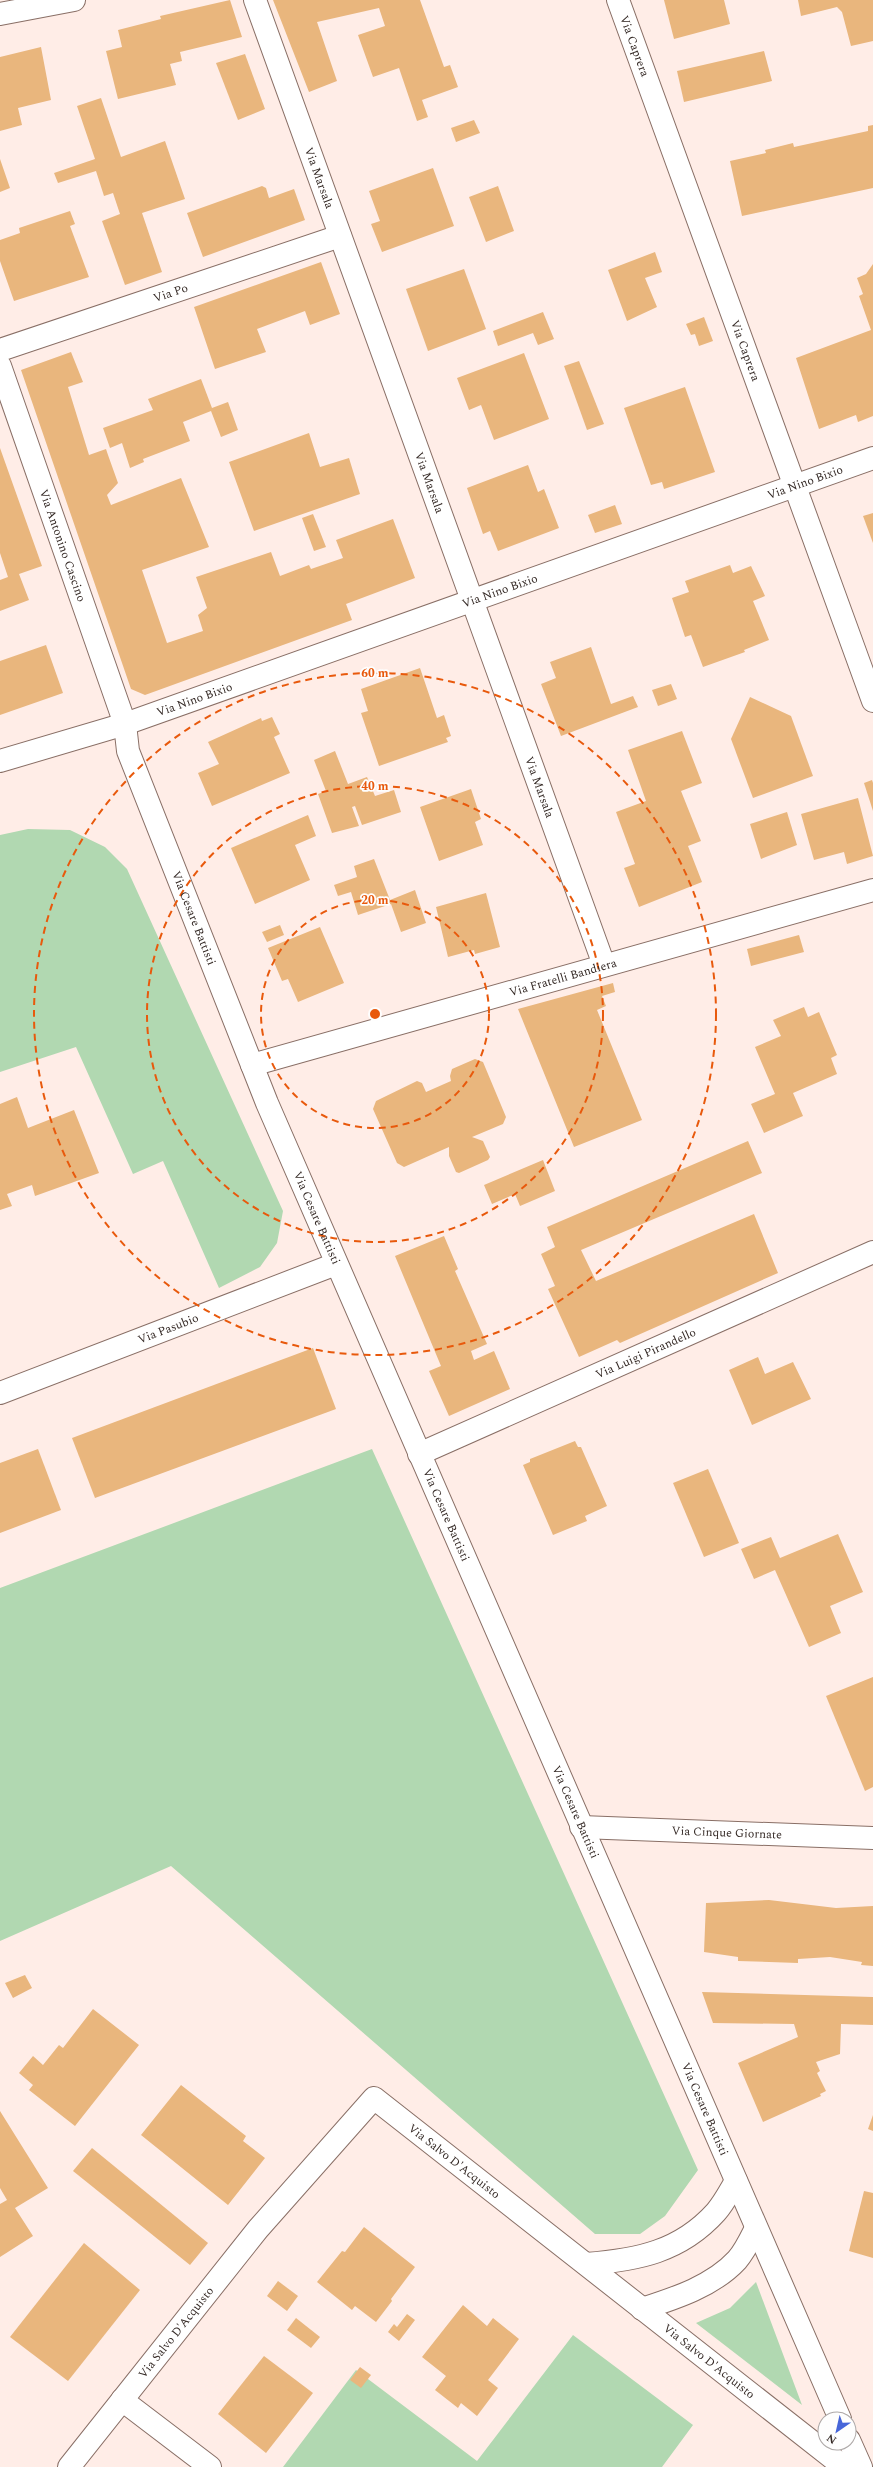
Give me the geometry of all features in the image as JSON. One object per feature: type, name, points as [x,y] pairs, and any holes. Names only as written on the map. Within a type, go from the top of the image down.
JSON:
[{"type":"street","points":[[0,14],[74,0]]},
{"type":"street","name":"Via Marsala","points":[[255,0],[604,966]]},
{"type":"street","name":"Via Caprera","points":[[618,0],[873,701]]},
{"type":"street","name":"Via Po","points":[[0,350],[340,236]]},
{"type":"street","name":"Via Antonino Cascino","points":[[0,366],[125,724]]},
{"type":"street","name":"Via Nino Bixio","points":[[125,724],[873,458]]},
{"type":"street","points":[[0,761],[125,724]]},
{"type":"street","name":"Via Cesare Battisti","points":[[125,724],[128,751],[252,1065],[418,1454],[836,2411]]},
{"type":"street","name":"Via Fratelli Bandiera","points":[[252,1065],[873,890]]},
{"type":"street","name":"Via Luigi Pirandello","points":[[418,1454],[873,1252]]},
{"type":"street","name":"Via Pasubio","points":[[0,1393],[336,1264]]},
{"type":"street","name":"Via Cinque Giornate","points":[[581,1827],[873,1838]]},
{"type":"street","name":"Via Salvo D'Acquisto","points":[[69,2467],[258,2230],[374,2098],[844,2467]]},
{"type":"street","points":[[586,2264],[630,2260],[663,2250],[700,2226],[716,2211],[736,2181]]},
{"type":"street","points":[[642,2309],[685,2295],[719,2275],[738,2259],[756,2228]]},
{"type":"street","points":[[122,2400],[210,2467]]},
{"type":"street","points":[[854,2451],[861,2467]]},
{"type":"green space","points":[[28,829],[70,830],[105,847],[127,869],[283,1211],[277,1243],[260,1267],[219,1288],[163,1161],[133,1174],[76,1047],[0,1072],[0,835]]},
{"type":"green space","points":[[372,1449],[698,2170],[665,2216],[640,2234],[595,2234],[171,1866],[0,1941],[0,1588]]},
{"type":"green space","points":[[756,2282],[802,2405],[696,2323],[730,2308]]},
{"type":"green space","points":[[573,2335],[693,2425],[662,2467],[283,2467],[356,2370],[477,2461]]},
{"type":"building","points":[[230,0],[242,37],[180,52],[182,61],[170,64],[176,85],[118,99],[106,51],[122,47],[118,30],[161,19],[160,16]]},
{"type":"building","points":[[273,0],[420,0],[444,67],[450,65],[458,87],[422,100],[428,117],[417,121],[399,68],[373,77],[358,35],[385,26],[379,8],[317,22],[337,81],[309,92]]},
{"type":"building","points":[[664,0],[724,0],[730,24],[674,39]]},
{"type":"building","points":[[798,0],[873,0],[873,41],[851,46],[842,12],[837,7],[801,16]]},
{"type":"building","points":[[41,47],[51,100],[18,108],[22,125],[0,131],[0,57]]},
{"type":"building","points":[[764,51],[772,81],[684,102],[677,71]]},
{"type":"building","points":[[245,54],[265,109],[238,120],[216,63]]},
{"type":"building","points":[[101,98],[121,157],[165,141],[185,199],[142,213],[162,272],[125,285],[102,221],[120,214],[113,193],[104,196],[96,171],[58,183],[54,173],[95,159],[77,106]]},
{"type":"building","points":[[474,120],[480,133],[456,142],[451,128]]},
{"type":"building","points":[[873,125],[873,188],[742,216],[730,161],[766,153],[765,150],[793,143],[794,147],[868,131],[868,126]]},
{"type":"building","points":[[0,159],[10,188],[0,192]]},
{"type":"building","points":[[433,168],[454,226],[382,252],[371,224],[380,221],[369,191]]},
{"type":"building","points":[[262,186],[266,188],[269,198],[294,189],[305,220],[203,257],[187,213]]},
{"type":"building","points":[[498,186],[514,231],[486,242],[469,197]]},
{"type":"building","points":[[70,211],[75,224],[70,226],[89,277],[14,301],[0,261],[0,240],[20,233],[19,228]]},
{"type":"building","points":[[655,252],[662,272],[645,278],[657,307],[627,321],[608,270]]},
{"type":"building","points":[[321,262],[340,314],[310,325],[305,311],[257,329],[266,352],[215,369],[194,307]]},
{"type":"building","points":[[873,264],[873,416],[858,422],[856,415],[819,429],[796,358],[871,330],[859,296],[863,294],[857,278],[866,274]]},
{"type":"building","points":[[464,269],[486,329],[428,351],[406,289]]},
{"type":"building","points":[[543,312],[554,339],[538,345],[533,333],[498,346],[493,331]]},
{"type":"building","points":[[704,317],[713,341],[699,346],[695,334],[691,335],[686,324]]},
{"type":"building","points":[[71,352],[83,382],[68,387],[89,455],[106,449],[118,483],[107,495],[111,505],[181,478],[209,547],[142,570],[167,643],[203,631],[198,615],[207,608],[196,577],[271,552],[280,576],[309,565],[311,569],[343,558],[336,540],[393,519],[415,578],[346,604],[352,620],[145,695],[131,689],[21,370]]},
{"type":"building","points":[[524,353],[549,419],[494,440],[481,405],[469,410],[457,378]]},
{"type":"building","points":[[579,361],[604,424],[587,430],[564,366]]},
{"type":"building","points":[[201,379],[212,408],[228,402],[238,430],[221,437],[211,411],[183,422],[190,441],[143,459],[144,462],[130,468],[122,443],[110,448],[103,428],[153,410],[148,399]]},
{"type":"building","points":[[685,387],[715,472],[664,489],[662,482],[651,485],[624,408]]},
{"type":"building","points":[[309,433],[320,467],[349,458],[360,494],[254,531],[229,462]]},
{"type":"building","points":[[0,448],[42,566],[19,574],[29,600],[0,611],[0,580],[8,577],[0,553]]},
{"type":"building","points":[[528,465],[538,492],[544,489],[559,528],[498,551],[490,531],[483,534],[467,488]]},
{"type":"building","points":[[615,505],[622,524],[595,533],[588,515]]},
{"type":"building","points":[[873,513],[873,543],[863,516]]},
{"type":"building","points":[[313,514],[326,547],[314,551],[302,518]]},
{"type":"building","points":[[730,565],[733,573],[751,566],[765,596],[753,601],[769,640],[744,650],[745,652],[703,667],[691,635],[685,637],[672,598],[689,592],[685,581]]},
{"type":"building","points":[[46,645],[63,693],[0,715],[0,661]]},
{"type":"building","points":[[591,647],[611,704],[633,696],[638,707],[561,736],[541,684],[556,678],[550,662]]},
{"type":"building","points":[[420,668],[437,718],[444,715],[451,736],[446,738],[448,742],[379,766],[361,713],[368,711],[361,689]]},
{"type":"building","points":[[671,684],[677,699],[658,706],[652,690]]},
{"type":"building","points":[[750,697],[791,716],[813,776],[753,798],[731,739]]},
{"type":"building","points":[[272,717],[280,734],[274,737],[290,773],[212,806],[198,773],[219,764],[208,742],[261,718],[262,721]]},
{"type":"building","points":[[682,731],[702,783],[681,791],[701,841],[688,846],[702,882],[639,907],[624,868],[635,864],[616,812],[646,801],[628,750]]},
{"type":"building","points":[[335,751],[348,784],[367,777],[375,796],[394,790],[401,812],[362,825],[355,806],[352,807],[359,826],[332,833],[318,794],[326,791],[314,760]]},
{"type":"building","points":[[872,780],[873,783],[873,811],[864,783]]},
{"type":"building","points":[[471,789],[481,819],[475,822],[483,845],[439,861],[420,807]]},
{"type":"building","points":[[858,798],[873,856],[847,864],[844,852],[814,860],[801,814]]},
{"type":"building","points":[[787,812],[797,845],[761,859],[750,824]]},
{"type":"building","points":[[308,815],[316,836],[295,845],[310,880],[255,904],[231,848]]},
{"type":"building","points":[[374,859],[390,900],[415,890],[426,923],[401,932],[391,904],[358,915],[351,892],[338,896],[334,885],[357,877],[354,866]]},
{"type":"building","points":[[486,893],[500,947],[475,954],[474,950],[448,957],[436,907]]},
{"type":"building","points":[[280,925],[284,935],[267,942],[262,932]]},
{"type":"building","points":[[320,927],[344,983],[298,1002],[288,979],[282,981],[268,948]]},
{"type":"building","points":[[799,935],[804,952],[751,966],[747,949]]},
{"type":"building","points":[[613,983],[615,992],[602,996],[606,1006],[597,1010],[642,1120],[574,1147],[518,1009]]},
{"type":"building","points":[[804,1007],[808,1017],[819,1012],[837,1055],[831,1058],[837,1074],[793,1093],[803,1116],[764,1133],[751,1104],[775,1094],[755,1047],[781,1036],[773,1020]]},
{"type":"building","points":[[475,1059],[483,1062],[506,1117],[503,1124],[472,1137],[483,1141],[490,1157],[488,1160],[459,1173],[456,1172],[449,1156],[449,1147],[404,1167],[397,1163],[373,1109],[376,1101],[417,1081],[422,1083],[426,1092],[451,1081],[450,1076],[452,1069]]},
{"type":"building","points":[[17,1097],[28,1128],[74,1110],[99,1173],[35,1196],[32,1185],[7,1194],[12,1206],[0,1210],[0,1104]]},
{"type":"building","points":[[748,1141],[762,1173],[581,1250],[596,1281],[754,1214],[778,1273],[620,1343],[617,1340],[579,1357],[548,1289],[555,1286],[541,1254],[555,1247],[547,1227]]},
{"type":"building","points":[[543,1160],[555,1191],[520,1206],[515,1194],[492,1204],[484,1185]]},
{"type":"building","points":[[444,1236],[458,1269],[455,1271],[487,1344],[471,1351],[474,1360],[494,1351],[510,1389],[449,1416],[429,1371],[441,1366],[395,1256]]},
{"type":"building","points":[[313,1348],[336,1409],[95,1498],[72,1438]]},
{"type":"building","points":[[758,1357],[765,1374],[793,1362],[811,1399],[752,1425],[729,1370]]},
{"type":"building","points":[[575,1441],[578,1447],[581,1447],[607,1506],[585,1516],[587,1521],[553,1535],[523,1465],[530,1462],[530,1459]]},
{"type":"building","points":[[38,1449],[61,1510],[0,1533],[0,1463]]},
{"type":"building","points":[[708,1469],[739,1543],[704,1557],[673,1483]]},
{"type":"building","points":[[838,1534],[863,1592],[830,1606],[841,1633],[809,1647],[775,1570],[754,1579],[741,1549],[771,1537],[780,1558]]},
{"type":"building","points":[[873,1677],[873,1787],[865,1791],[826,1696]]},
{"type":"building","points":[[769,1900],[836,1908],[873,1906],[873,1966],[861,1965],[862,1962],[830,1957],[798,1959],[798,1963],[738,1961],[738,1957],[704,1952],[706,1903]]},
{"type":"building","points":[[25,1975],[32,1988],[13,1998],[5,1983]]},
{"type":"building","points":[[702,1992],[873,1997],[873,2025],[841,2024],[840,2054],[816,2062],[820,2071],[817,2073],[826,2091],[820,2094],[821,2096],[763,2122],[738,2063],[798,2037],[794,2024],[713,2023]]},
{"type":"building","points":[[93,2009],[139,2045],[75,2126],[29,2090],[33,2085],[19,2073],[33,2056],[43,2065],[59,2045],[63,2048]]},
{"type":"building","points":[[181,2085],[246,2136],[243,2141],[265,2158],[228,2205],[141,2135]]},
{"type":"building","points":[[0,2111],[48,2188],[15,2208],[33,2236],[0,2257],[0,2204],[7,2200],[0,2188]]},
{"type":"building","points":[[873,2115],[873,2131],[868,2129]]},
{"type":"building","points":[[92,2148],[208,2243],[190,2265],[73,2171]]},
{"type":"building","points":[[864,2191],[873,2193],[873,2258],[849,2251]]},
{"type":"building","points":[[364,2227],[415,2267],[376,2322],[355,2306],[352,2310],[317,2282],[342,2251],[345,2252]]},
{"type":"building","points":[[84,2243],[140,2290],[68,2381],[10,2337]]},
{"type":"building","points":[[278,2281],[298,2296],[287,2311],[267,2296]]},
{"type":"building","points":[[463,2305],[487,2326],[493,2318],[519,2339],[488,2380],[498,2388],[477,2416],[461,2403],[458,2408],[435,2390],[446,2376],[422,2357]]},
{"type":"building","points":[[407,2314],[415,2320],[399,2341],[388,2332],[394,2324],[397,2327]]},
{"type":"building","points":[[296,2318],[320,2337],[311,2348],[287,2330]]},
{"type":"building","points":[[264,2356],[313,2393],[266,2453],[218,2414]]},
{"type":"building","points":[[360,2367],[371,2375],[361,2388],[350,2380]]}]
